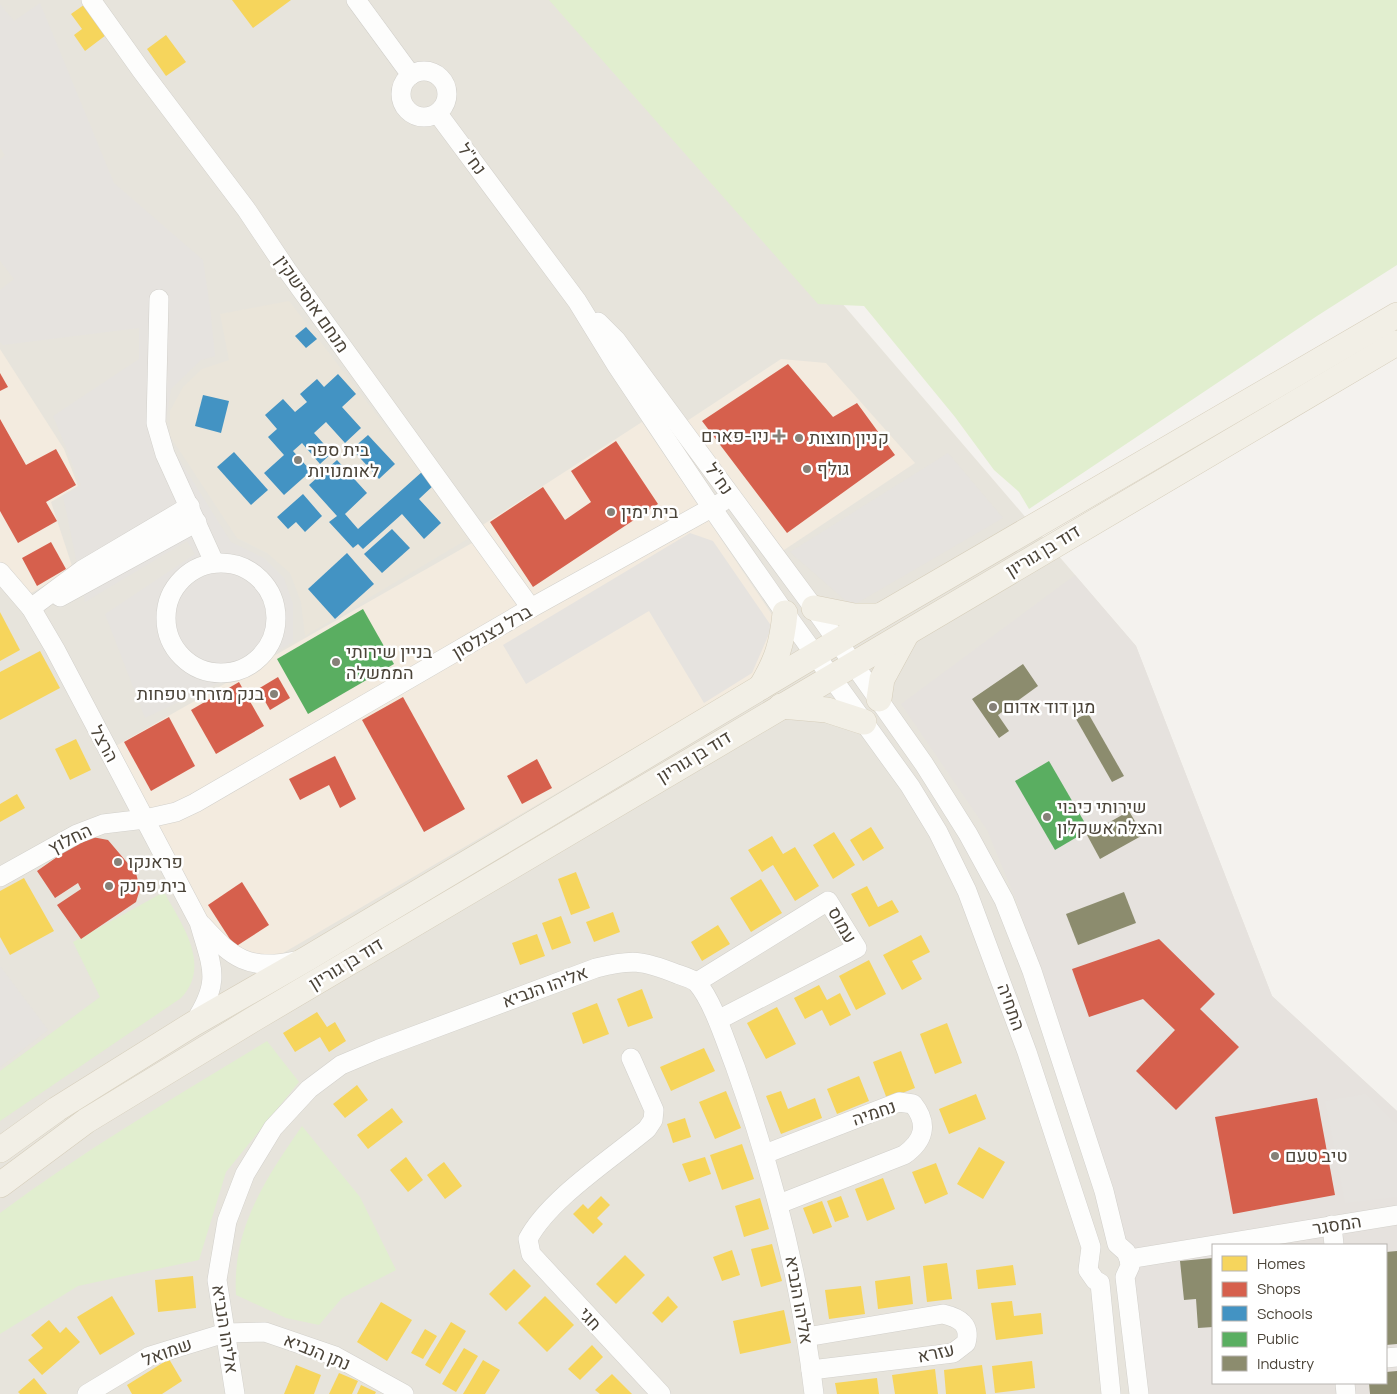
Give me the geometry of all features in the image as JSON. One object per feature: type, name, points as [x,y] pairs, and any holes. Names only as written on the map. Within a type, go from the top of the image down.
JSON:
[{"type":"main road","name":"דוד בן גוריון","points":[[0,1150],[57,1109],[193,1024],[308,958],[815,654],[1397,315]]},
{"type":"main road","name":"דוד בן גוריון","points":[[0,1185],[86,1121],[831,676],[1397,343]]},
{"type":"main road","points":[[814,608],[854,616],[880,616]]},
{"type":"main road","points":[[761,687],[775,664],[781,645],[785,613]]},
{"type":"main road","points":[[879,699],[882,679],[908,631]]},
{"type":"main road","points":[[781,706],[827,710],[864,722]]},
{"type":"street","name":"מנחם אוסישקין","points":[[91,0],[141,70],[246,209],[292,278],[531,608]]},
{"type":"street","points":[[356,0],[411,75]]},
{"type":"street","points":[[426,71],[433,72],[444,82],[448,96],[443,109],[438,114],[424,118],[410,114],[405,108],[402,102],[402,86],[411,75],[426,71]]},
{"type":"street","name":"נח\"ל","points":[[438,114],[577,301],[617,366],[712,508],[815,654]]},
{"type":"street","points":[[159,299],[156,423],[165,454],[194,514],[214,562]]},
{"type":"street","name":"נח\"ל","points":[[577,301],[616,340],[854,663]]},
{"type":"street","name":"ברל כצנלסון","points":[[145,819],[176,812],[195,804],[531,608],[732,496]]},
{"type":"street","points":[[31,608],[87,583],[194,514]]},
{"type":"street","points":[[214,562],[232,563],[248,569],[262,580],[272,594],[276,612],[276,629],[269,646],[258,659],[243,669],[226,673],[208,672],[190,664],[176,651],[168,634],[165,615],[170,596],[180,580],[196,568],[214,562]]},
{"type":"street","name":"הרצל","points":[[0,572],[31,608],[55,649],[199,922],[211,964],[213,984],[208,1002],[193,1024]]},
{"type":"street","name":"התחיה","points":[[815,654],[910,786],[934,825],[967,891],[1027,1052],[1076,1196],[1091,1247],[1091,1253],[1088,1258],[1088,1270],[1095,1280],[1100,1283],[1112,1394]]},
{"type":"street","name":"התחיה","points":[[854,663],[968,834],[1004,900],[1035,980],[1104,1191],[1117,1244],[1126,1252],[1127,1268]]},
{"type":"street","name":"החלוץ","points":[[0,877],[77,834],[103,824],[145,819]]},
{"type":"street","name":"עמוס","points":[[696,982],[828,901],[857,948],[718,1020]]},
{"type":"street","name":"הרצל","points":[[199,922],[218,942],[254,964],[273,966],[308,958]]},
{"type":"street","name":"אליהו הנביא","points":[[235,1394],[217,1280],[227,1221],[245,1174],[272,1128],[309,1089],[341,1065],[596,968],[626,961],[651,963],[696,982],[718,1020],[765,1154],[779,1204],[797,1279],[814,1394]]},
{"type":"street","name":"חגי","points":[[631,1058],[654,1110],[653,1120],[647,1129],[568,1193],[536,1224],[528,1239],[531,1254],[661,1394]]},
{"type":"street","name":"נחמיה","points":[[765,1154],[899,1102],[913,1104],[920,1112],[923,1125],[921,1136],[916,1147],[904,1155],[779,1204]]},
{"type":"street","name":"המסגר","points":[[1241,1244],[1332,1225],[1397,1215]]},
{"type":"street","points":[[1332,1225],[1334,1244]]},
{"type":"street","points":[[1091,1253],[1100,1245],[1117,1244]]},
{"type":"street","name":"המסגר","points":[[1127,1268],[1212,1250]]},
{"type":"street","points":[[1100,1283],[1114,1284],[1127,1268]]},
{"type":"street","points":[[1127,1268],[1138,1394]]},
{"type":"street","name":"עזרא","points":[[806,1337],[943,1314],[960,1320],[969,1334],[966,1344],[952,1353],[811,1370]]},
{"type":"street","name":"נתן הנביא","points":[[225,1333],[265,1332],[335,1356],[404,1394]]},
{"type":"street","name":"שמואל","points":[[87,1394],[150,1356],[225,1333]]},
{"type":"shaded area","points":[[0,0],[582,0],[1136,646],[1272,996],[1397,1111],[1397,1394],[0,1394]]},
{"type":"shaded area","points":[[40,3],[114,183],[203,260],[215,356],[201,360],[171,389],[164,435],[231,542],[264,558],[284,578],[293,604],[293,642],[248,669],[145,718],[105,614],[195,554],[187,541],[85,602],[63,496],[81,485],[53,416],[139,359],[139,328],[3,345],[0,342],[0,290],[14,279],[0,261],[0,160],[5,155],[0,148],[0,4],[14,21]]},
{"type":"shaded area","name":"בית ספר לאומנויות","points":[[289,301],[471,537],[305,636],[301,602],[290,573],[267,553],[237,538],[170,436],[170,411],[183,387],[202,369],[229,360],[220,314]]},
{"type":"shaded area","points":[[0,349],[64,449],[78,486],[51,502],[73,569],[19,600],[0,575]]},
{"type":"shaded area","name":"קניון חוצות","points":[[781,359],[826,363],[915,463],[781,552],[684,423]]},
{"type":"shaded area","points":[[642,422],[773,616],[774,645],[754,678],[278,956],[256,958],[220,936],[205,914],[114,747],[472,543],[481,526]]},
{"type":"shaded area","points":[[948,453],[1003,518],[852,606],[790,552]]},
{"type":"shaded area","points":[[690,533],[713,541],[772,627],[752,673],[704,703],[649,611],[526,684],[503,645]]},
{"type":"shaded area","points":[[1075,575],[1136,646],[1272,996],[1397,1111],[1397,1394],[1148,1394],[1130,1259],[1018,905],[987,830],[901,704]]},
{"type":"shaded area","points":[[0,966],[48,1030],[0,1067]]},
{"type":"shaded area","points":[[1366,1094],[1397,1124],[1397,1197],[1345,1203],[1325,1101]]},
{"type":"green space","points":[[549,0],[1397,0],[1397,265],[1317,316],[1029,509],[1019,492],[994,470],[955,417],[864,306],[818,304]]},
{"type":"green space","points":[[164,892],[185,931],[194,959],[194,972],[190,985],[181,998],[0,1121],[0,1071],[100,997],[73,942]]},
{"type":"green space","points":[[267,1041],[299,1082],[226,1172],[199,1260],[78,1286],[0,1334],[0,1213],[98,1145]]},
{"type":"green space","points":[[302,1126],[360,1197],[396,1270],[342,1298],[319,1325],[286,1318],[236,1295],[236,1271],[240,1248],[254,1205],[276,1165]]},
{"type":"building: Homes","points":[[232,0],[291,0],[253,28]]},
{"type":"building: Homes","points":[[88,2],[110,32],[85,51],[74,35],[82,29],[71,14]]},
{"type":"building: Homes","points":[[166,35],[186,62],[166,76],[147,49]]},
{"type":"building: Homes","points":[[0,612],[20,650],[0,661]]},
{"type":"building: Homes","points":[[40,651],[60,688],[0,720],[0,672]]},
{"type":"building: Homes","points":[[76,739],[91,770],[70,780],[55,749]]},
{"type":"building: Homes","points":[[17,794],[25,808],[0,822],[0,804]]},
{"type":"building: Homes","points":[[871,827],[884,848],[863,861],[850,840]]},
{"type":"building: Homes","points":[[834,832],[855,865],[833,879],[813,845]]},
{"type":"building: Homes","points":[[772,836],[783,854],[795,847],[819,886],[795,901],[773,865],[762,872],[748,850]]},
{"type":"building: Homes","points":[[576,872],[590,908],[571,915],[558,879]]},
{"type":"building: Homes","points":[[24,878],[54,931],[10,955],[0,937],[0,891]]},
{"type":"building: Homes","points":[[761,879],[782,913],[751,932],[730,898]]},
{"type":"building: Homes","points":[[867,886],[878,907],[892,900],[899,912],[869,927],[851,894]]},
{"type":"building: Homes","points":[[613,912],[620,932],[594,942],[586,922]]},
{"type":"building: Homes","points":[[561,916],[571,943],[552,950],[542,923]]},
{"type":"building: Homes","points":[[718,925],[730,944],[702,961],[691,942]]},
{"type":"building: Homes","points":[[537,934],[545,956],[520,965],[512,943]]},
{"type":"building: Homes","points":[[921,935],[930,952],[912,961],[922,979],[902,990],[883,955]]},
{"type":"building: Homes","points":[[869,960],[886,994],[856,1010],[839,976]]},
{"type":"building: Homes","points":[[819,985],[827,1000],[840,993],[851,1015],[830,1026],[822,1010],[805,1019],[794,998]]},
{"type":"building: Homes","points":[[642,989],[653,1018],[628,1027],[617,999]]},
{"type":"building: Homes","points":[[597,1003],[609,1034],[583,1044],[572,1013]]},
{"type":"building: Homes","points":[[777,1007],[796,1044],[766,1059],[747,1023]]},
{"type":"building: Homes","points":[[317,1012],[327,1027],[335,1022],[346,1041],[329,1052],[320,1037],[295,1052],[283,1033]]},
{"type":"building: Homes","points":[[947,1023],[962,1063],[935,1074],[920,1034]]},
{"type":"building: Homes","points":[[704,1048],[715,1071],[671,1091],[660,1067]]},
{"type":"building: Homes","points":[[901,1051],[915,1088],[887,1099],[873,1062]]},
{"type":"building: Homes","points":[[859,1076],[869,1101],[837,1114],[827,1089]]},
{"type":"building: Homes","points":[[357,1085],[368,1100],[345,1118],[333,1104]]},
{"type":"building: Homes","points":[[726,1091],[741,1128],[715,1139],[699,1102]]},
{"type":"building: Homes","points":[[781,1091],[788,1109],[815,1098],[822,1118],[781,1134],[766,1096]]},
{"type":"building: Homes","points":[[976,1094],[986,1119],[949,1134],[939,1109]]},
{"type":"building: Homes","points":[[392,1108],[403,1122],[368,1149],[357,1135]]},
{"type":"building: Homes","points":[[685,1118],[691,1137],[673,1143],[667,1124]]},
{"type":"building: Homes","points":[[742,1144],[754,1179],[722,1190],[710,1155]]},
{"type":"building: Homes","points":[[979,1147],[1005,1162],[983,1199],[957,1184]]},
{"type":"building: Homes","points":[[406,1157],[423,1180],[408,1192],[390,1170]]},
{"type":"building: Homes","points":[[705,1157],[711,1174],[689,1182],[682,1164]]},
{"type":"building: Homes","points":[[444,1162],[462,1186],[445,1199],[427,1175]]},
{"type":"building: Homes","points":[[936,1163],[948,1194],[925,1204],[912,1172]]},
{"type":"building: Homes","points":[[883,1178],[895,1209],[867,1221],[855,1189]]},
{"type":"building: Homes","points":[[601,1196],[610,1205],[597,1218],[603,1224],[593,1234],[573,1214],[583,1204],[588,1209]]},
{"type":"building: Homes","points":[[841,1196],[849,1217],[835,1222],[827,1201]]},
{"type":"building: Homes","points":[[760,1198],[769,1229],[744,1237],[735,1206]]},
{"type":"building: Homes","points":[[822,1201],[832,1227],[813,1234],[803,1208]]},
{"type":"building: Homes","points":[[772,1244],[782,1281],[761,1287],[751,1249]]},
{"type":"building: Homes","points":[[732,1250],[740,1275],[722,1281],[713,1257]]},
{"type":"building: Homes","points":[[625,1255],[645,1275],[616,1304],[596,1284]]},
{"type":"building: Homes","points":[[947,1263],[952,1299],[927,1302],[923,1266]]},
{"type":"building: Homes","points":[[1013,1265],[1016,1285],[978,1289],[976,1270]]},
{"type":"building: Homes","points":[[514,1269],[531,1286],[506,1311],[489,1294]]},
{"type":"building: Homes","points":[[193,1276],[196,1308],[158,1312],[155,1280]]},
{"type":"building: Homes","points":[[910,1276],[913,1304],[878,1309],[875,1281]]},
{"type":"building: Homes","points":[[861,1286],[865,1314],[829,1319],[825,1290]]},
{"type":"building: Homes","points":[[112,1296],[135,1334],[100,1355],[77,1317]]},
{"type":"building: Homes","points":[[545,1296],[574,1325],[547,1352],[518,1323]]},
{"type":"building: Homes","points":[[668,1296],[678,1307],[662,1323],[652,1313]]},
{"type":"building: Homes","points":[[1012,1301],[1014,1316],[1041,1313],[1043,1334],[996,1340],[991,1303]]},
{"type":"building: Homes","points":[[381,1302],[412,1320],[387,1361],[357,1342]]},
{"type":"building: Homes","points":[[784,1310],[791,1343],[740,1354],[733,1321]]},
{"type":"building: Homes","points":[[49,1320],[60,1333],[66,1327],[80,1342],[42,1375],[28,1360],[43,1348],[31,1335]]},
{"type":"building: Homes","points":[[451,1322],[466,1331],[440,1374],[425,1365]]},
{"type":"building: Homes","points":[[425,1329],[437,1336],[423,1359],[411,1353]]},
{"type":"building: Homes","points":[[592,1345],[603,1357],[580,1380],[568,1369]]},
{"type":"building: Homes","points":[[464,1348],[478,1356],[456,1392],[442,1384]]},
{"type":"building: Homes","points":[[169,1359],[182,1381],[162,1394],[132,1394],[127,1385]]},
{"type":"building: Homes","points":[[483,1360],[500,1370],[485,1394],[463,1394]]},
{"type":"building: Homes","points":[[1032,1361],[1035,1388],[995,1393],[992,1366]]},
{"type":"building: Homes","points":[[296,1365],[321,1375],[314,1394],[284,1394]]},
{"type":"building: Homes","points":[[982,1365],[986,1394],[946,1394],[944,1370]]},
{"type":"building: Homes","points":[[935,1369],[938,1394],[895,1394],[892,1375]]},
{"type":"building: Homes","points":[[339,1373],[358,1381],[352,1394],[329,1394]]},
{"type":"building: Homes","points":[[612,1374],[632,1394],[600,1394],[595,1390]]},
{"type":"building: Homes","points":[[34,1378],[47,1394],[20,1394],[18,1392]]},
{"type":"building: Homes","points":[[877,1378],[879,1394],[837,1394],[835,1383]]},
{"type":"building: Homes","points":[[361,1385],[376,1392],[375,1394],[357,1394]]},
{"type":"building: Shops","name":"קניון חוצות","points":[[788,364],[833,417],[857,403],[895,455],[787,533],[702,421]]},
{"type":"building: Shops","points":[[0,373],[8,387],[0,391]]},
{"type":"building: Shops","points":[[0,419],[26,465],[56,449],[76,485],[46,502],[57,521],[18,543],[0,511]]},
{"type":"building: Shops","name":"בית ימין","points":[[616,441],[658,504],[533,587],[490,522],[543,487],[565,520],[591,502],[571,471]]},
{"type":"building: Shops","points":[[51,542],[66,569],[37,586],[22,558]]},
{"type":"building: Shops","name":"בנק מזרחי טפחות","points":[[278,677],[290,698],[270,710],[258,689]]},
{"type":"building: Shops","points":[[239,682],[264,726],[216,754],[191,710]]},
{"type":"building: Shops","points":[[403,697],[465,809],[424,832],[362,720]]},
{"type":"building: Shops","points":[[169,717],[195,766],[151,791],[124,742]]},
{"type":"building: Shops","points":[[335,756],[356,799],[340,808],[329,785],[300,800],[289,779]]},
{"type":"building: Shops","points":[[537,759],[552,788],[522,804],[507,776]]},
{"type":"building: Shops","name":"בית פרנק","points":[[87,836],[108,840],[136,873],[140,889],[136,902],[81,939],[57,905],[81,889],[78,883],[55,898],[37,871]]},
{"type":"building: Shops","points":[[242,882],[269,925],[235,947],[208,905]]},
{"type":"building: Shops","points":[[1159,939],[1215,994],[1200,1009],[1239,1047],[1176,1110],[1136,1071],[1175,1030],[1143,999],[1089,1017],[1072,969]]},
{"type":"building: Shops","name":"טיב טעם","points":[[1317,1098],[1335,1195],[1233,1214],[1215,1117]]},
{"type":"building: Schools","points":[[306,327],[317,339],[306,348],[295,336]]},
{"type":"building: Schools","points":[[338,374],[356,394],[342,407],[361,428],[345,443],[326,422],[314,433],[332,453],[320,464],[302,443],[293,451],[311,471],[284,495],[264,473],[284,455],[268,437],[277,429],[265,415],[283,399],[295,412],[307,402],[300,394],[317,379],[324,387]]},
{"type":"building: Schools","points":[[203,395],[229,401],[221,433],[195,426]]},
{"type":"building: Schools","points":[[368,435],[395,464],[379,479],[352,449]]},
{"type":"building: Schools","points":[[234,452],[268,490],[251,505],[217,467]]},
{"type":"building: Schools","points":[[337,460],[367,493],[345,514],[358,529],[423,471],[435,484],[419,499],[441,523],[424,539],[402,514],[363,549],[358,544],[353,548],[329,522],[337,516],[309,485]]},
{"type":"building: Schools","points":[[303,494],[322,516],[305,532],[296,522],[288,529],[277,517]]},
{"type":"building: Schools","points":[[392,529],[410,548],[382,573],[364,554]]},
{"type":"building: Schools","points":[[347,553],[374,584],[335,619],[308,589]]},
{"type":"building: Public","name":"בניין שירותי הממשלה","points":[[363,609],[394,664],[308,714],[277,659]]},
{"type":"building: Public","points":[[1049,761],[1089,830],[1055,850],[1015,781]]},
{"type":"building: Industry","name":"מגן דוד אדום","points":[[1023,664],[1038,686],[998,715],[1009,731],[999,738],[972,699]]},
{"type":"building: Industry","points":[[1088,713],[1124,776],[1112,782],[1076,719]]},
{"type":"building: Industry","points":[[1129,811],[1143,835],[1100,859],[1087,835]]},
{"type":"building: Industry","points":[[1124,892],[1136,923],[1078,945],[1066,914]]},
{"type":"building: Industry","points":[[1397,1251],[1397,1344],[1387,1345],[1387,1252]]},
{"type":"building: Industry","points":[[1212,1258],[1212,1327],[1198,1328],[1196,1299],[1184,1300],[1180,1261]]},
{"type":"building: Industry","points":[[1397,1371],[1397,1394],[1370,1394],[1369,1384],[1387,1384],[1387,1372]]},
{"type":"place","name":"ניו-פארם","points":[[779,436]]},
{"type":"place","name":"קניון חוצות","points":[[799,438]]},
{"type":"place","name":"בית ספר לאומנויות","points":[[298,460]]},
{"type":"place","name":"גולף","points":[[807,469]]},
{"type":"place","name":"בית ימין","points":[[611,512]]},
{"type":"place","name":"בניין שירותי הממשלה","points":[[336,662]]},
{"type":"place","name":"בנק מזרחי טפחות","points":[[274,694]]},
{"type":"place","name":"מגן דוד אדום","points":[[993,707]]},
{"type":"place","name":"שירותי כיבוי והצלה אשקלון","points":[[1047,817]]},
{"type":"place","name":"פראנקו","points":[[118,862]]},
{"type":"place","name":"בית פרנק","points":[[109,886]]},
{"type":"place","name":"טיב טעם","points":[[1275,1156]]}]
